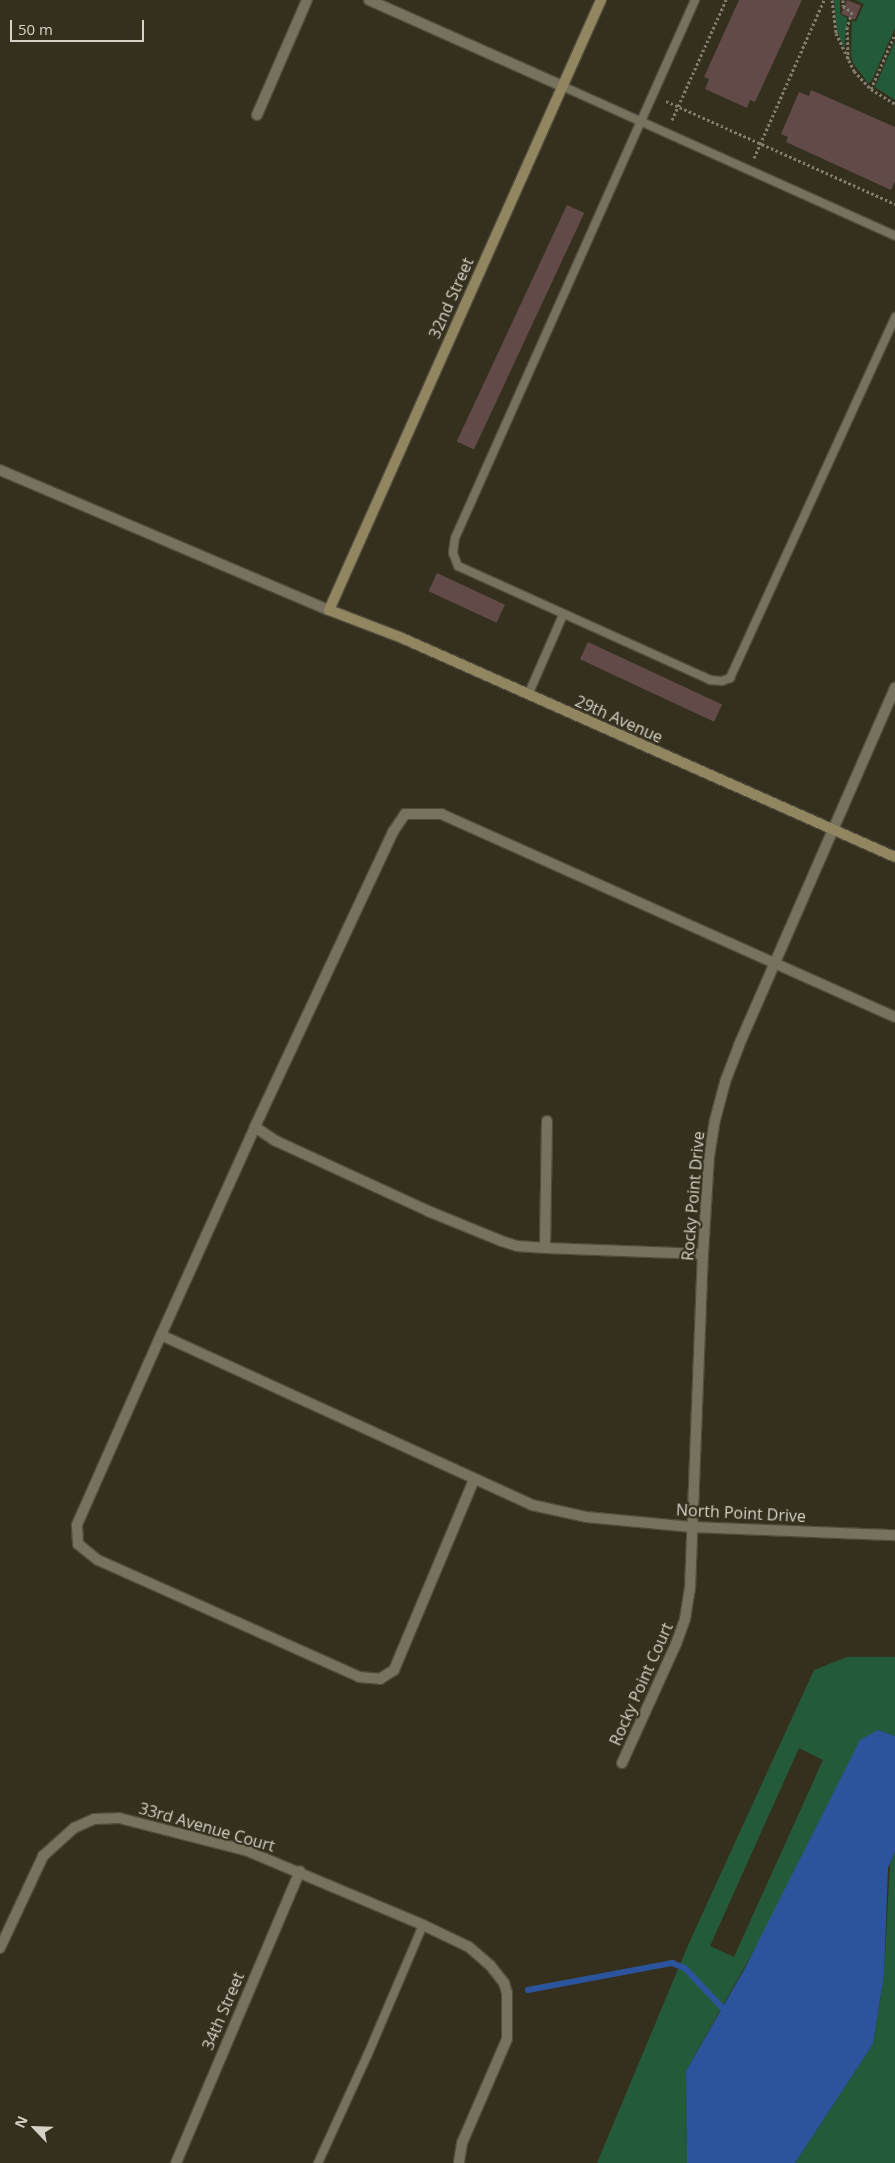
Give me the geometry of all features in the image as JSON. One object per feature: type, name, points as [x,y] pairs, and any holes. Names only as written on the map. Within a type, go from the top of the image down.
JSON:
[{"type":"street","points":[[257,115],[307,0]]},
{"type":"street","points":[[369,0],[562,86]]},
{"type":"street","name":"32nd Street","points":[[330,610],[601,0]]},
{"type":"street","points":[[0,470],[330,610]]},
{"type":"street","name":"29th Avenue","points":[[330,610],[402,638],[895,857]]},
{"type":"street","name":"Rocky Point Drive","points":[[692,1527],[703,1254],[709,1157],[715,1120],[725,1082],[774,964],[895,688]]},
{"type":"street","points":[[474,1480],[394,1670],[380,1679],[359,1677],[98,1560],[78,1544],[77,1525],[161,1335],[255,1127],[393,832],[406,814],[442,814],[895,1017]]},
{"type":"street","points":[[545,1248],[547,1121]]},
{"type":"street","points":[[255,1127],[276,1141],[474,1231],[517,1246],[703,1254]]},
{"type":"street","name":"North Point Drive","points":[[161,1335],[532,1505],[586,1517],[692,1527],[895,1535]]},
{"type":"street","name":"Rocky Point Court","points":[[622,1763],[685,1619],[690,1589],[692,1527]]},
{"type":"street","name":"33rd Avenue Court","points":[[0,1948],[43,1856],[74,1828],[94,1819],[119,1818],[144,1823],[245,1850],[300,1871],[423,1925],[469,1947],[490,1965],[504,1982],[507,1993],[508,2039],[462,2143],[459,2163]]},
{"type":"street","name":"34th Street","points":[[176,2163],[300,1871]]},
{"type":"lane","points":[[695,0],[455,538],[453,554],[458,566],[710,680],[722,681],[730,678],[895,317]]},
{"type":"lane","points":[[562,86],[895,236]]},
{"type":"lane","points":[[528,694],[563,615]]},
{"type":"lane","points":[[318,2163],[368,2054],[423,1925]]},
{"type":"path","points":[[672,120],[726,0]]},
{"type":"path","points":[[754,158],[824,0]]},
{"type":"path","points":[[832,0],[836,34],[854,71],[871,89],[895,104]]},
{"type":"path","points":[[843,0],[843,6],[852,12],[847,27],[848,59]]},
{"type":"path","points":[[871,89],[895,34]]},
{"type":"path","points":[[666,101],[895,204]]},
{"type":"green space","points":[[834,0],[840,0],[840,14],[847,18],[844,50],[837,29]]},
{"type":"green space","points":[[856,0],[895,0],[895,28],[871,82],[868,83],[853,63],[851,55],[852,20],[856,22],[864,4]]},
{"type":"green space","points":[[895,41],[895,100],[875,87]]},
{"type":"green space","points":[[847,1657],[895,1657],[895,1736],[878,1730],[686,2071],[687,2163],[597,2163],[689,1943],[814,1670]],"holes":[[[799,1748],[823,1760],[734,1957],[710,1946]]]},
{"type":"green space","points":[[895,1852],[895,2163],[795,2163],[873,2044],[884,1975],[890,1864]]},
{"type":"water","points":[[878,1730],[895,1736],[895,1852],[888,1868],[884,1975],[873,2044],[795,2163],[687,2163],[686,2071],[745,1968],[860,1740]]},
{"type":"building","points":[[739,0],[802,0],[755,102],[750,100],[747,108],[705,89],[709,79],[704,77]]},
{"type":"building","points":[[847,0],[861,6],[855,20],[841,14]]},
{"type":"building","points":[[811,90],[895,127],[895,181],[891,190],[786,142],[788,137],[781,134],[799,92],[809,96]]},
{"type":"building","points":[[567,205],[584,213],[474,450],[457,442]]},
{"type":"building","points":[[437,573],[505,605],[497,623],[429,591]]},
{"type":"building","points":[[588,642],[722,705],[714,722],[580,659]]},
{"type":"waterway","points":[[528,1990],[672,1963],[685,1968],[722,2007]]}]
